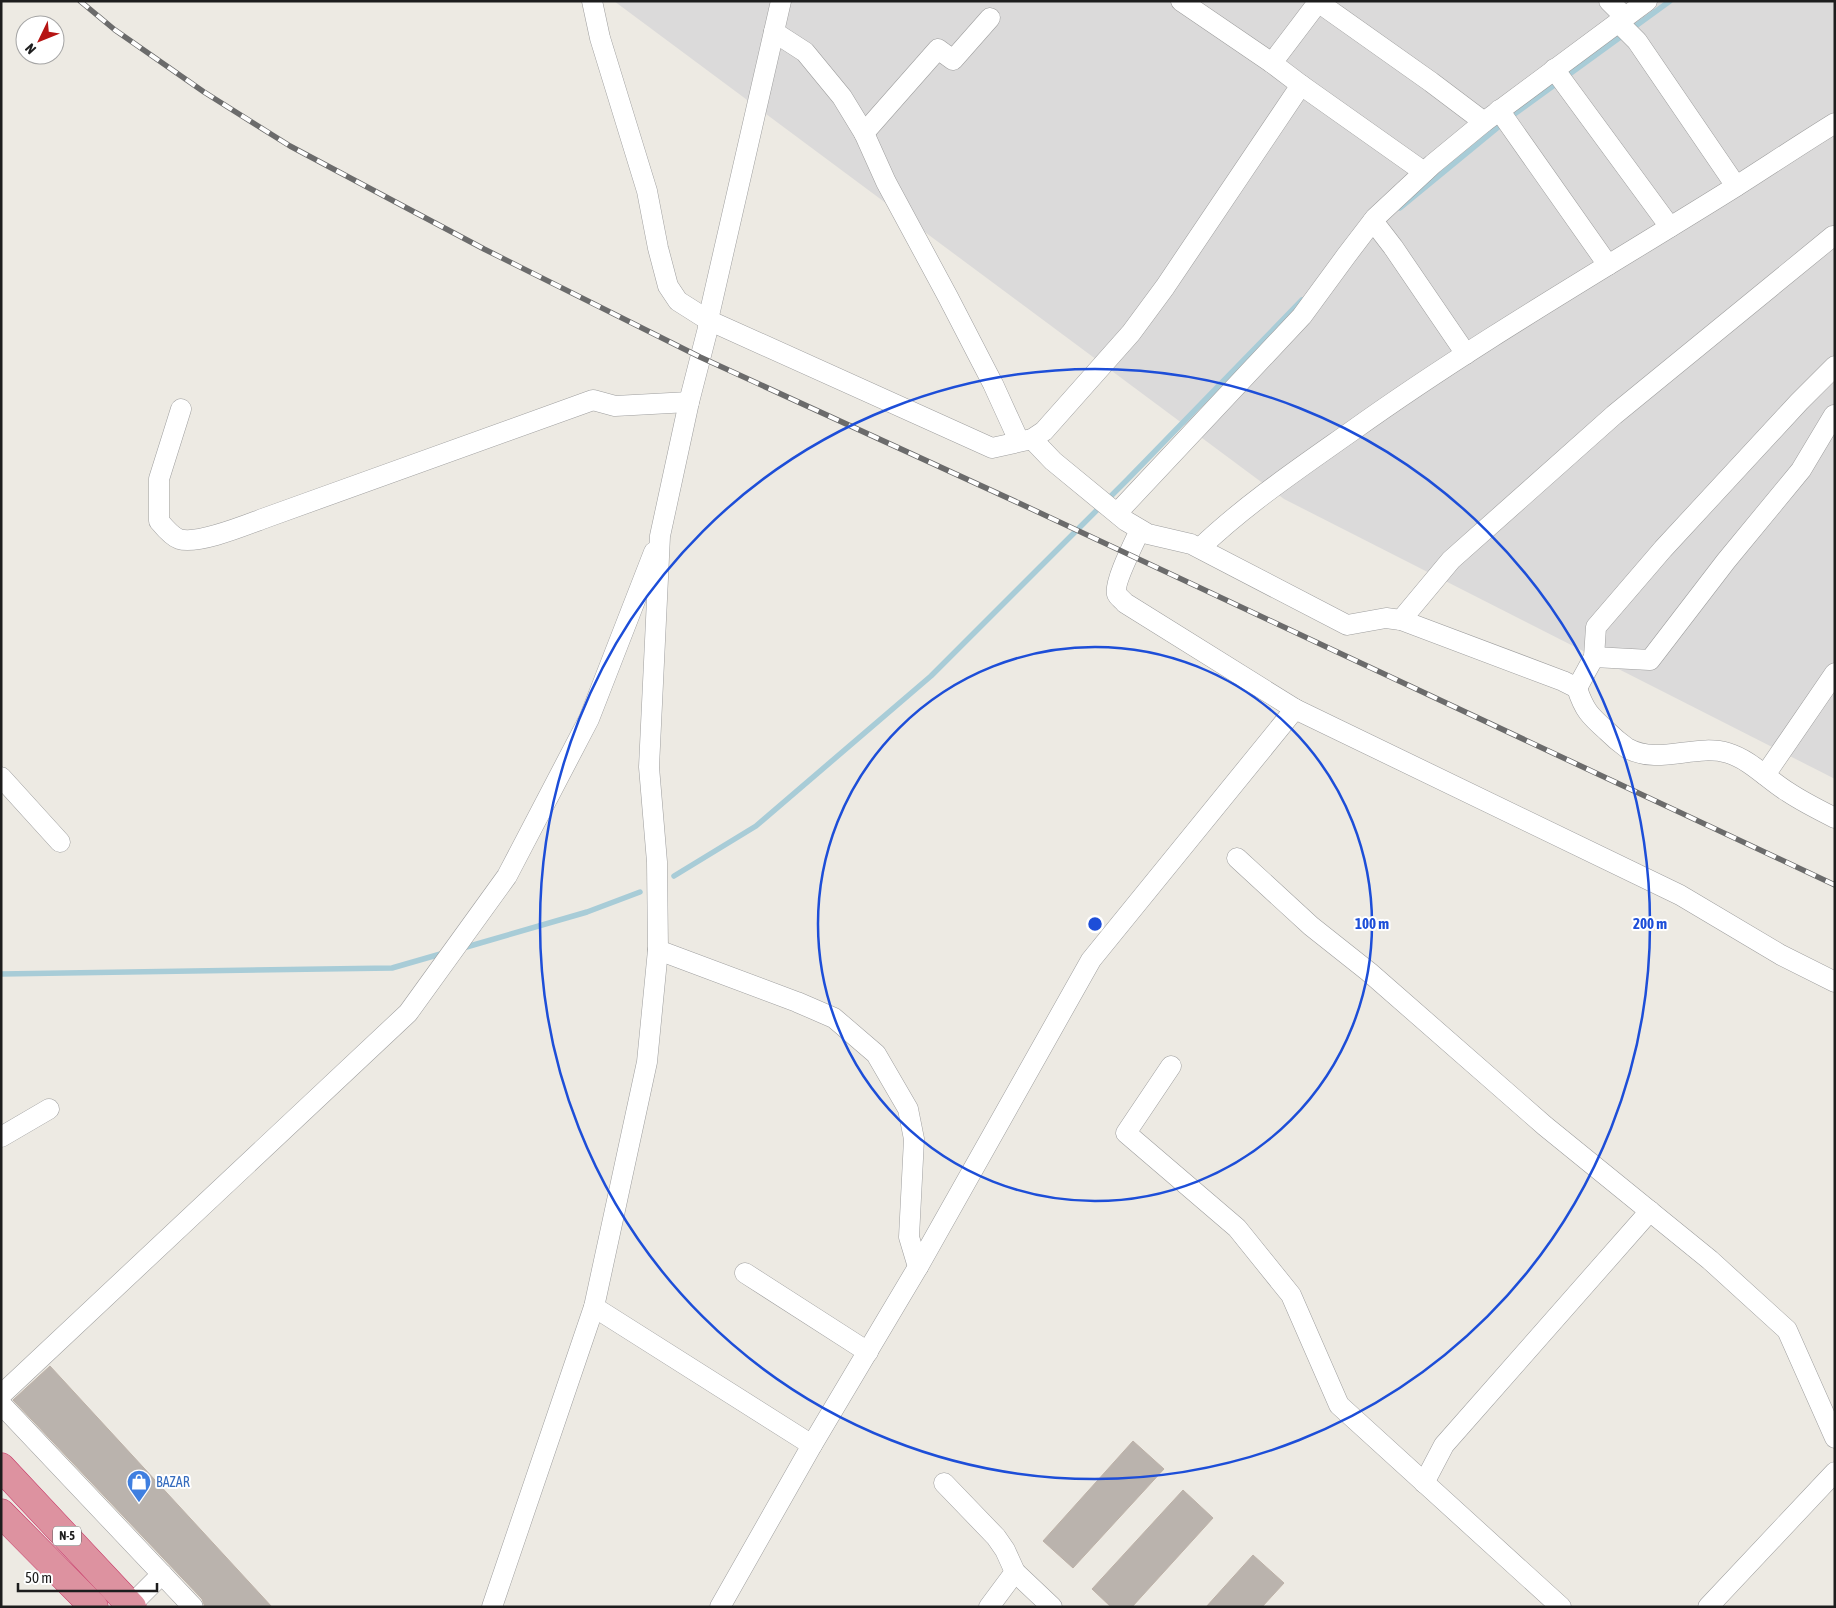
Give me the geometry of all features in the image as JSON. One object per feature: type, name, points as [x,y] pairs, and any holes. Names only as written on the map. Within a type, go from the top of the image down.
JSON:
[{"type":"highway","name":"N-5","points":[[1,1467],[131,1606]]},
{"type":"highway","name":"N-5","points":[[1,1514],[83,1603]]},
{"type":"street","points":[[592,1],[600,38],[647,191],[668,286],[678,301],[708,320],[992,448],[1026,440],[1044,431],[1136,326],[1166,287],[1301,85]]},
{"type":"street","points":[[1,1395],[408,1013],[507,876],[589,719],[660,536],[781,1]]},
{"type":"street","points":[[1181,1],[1272,63],[1424,172]]},
{"type":"street","points":[[1609,1],[1736,186]]},
{"type":"street","points":[[1117,513],[1302,316],[1373,221],[1424,172],[1492,116],[1647,1]]},
{"type":"street","points":[[1272,63],[1319,2],[1431,82],[1492,116],[1608,265]]},
{"type":"street","points":[[864,134],[938,49],[953,60],[990,18]]},
{"type":"street","points":[[774,32],[804,52],[842,97],[864,134],[886,182],[993,384],[1026,440],[1140,530],[1200,548],[1347,625],[1386,618],[1401,620],[1577,688]]},
{"type":"street","points":[[1554,69],[1670,227]]},
{"type":"street","points":[[1200,548],[1220,530],[1312,459],[1402,395],[1835,123]]},
{"type":"street","points":[[1373,221],[1466,354]]},
{"type":"street","points":[[1401,620],[1451,560],[1614,415],[1834,236]]},
{"type":"street","points":[[1835,366],[1798,402],[1664,549],[1596,627],[1594,657],[1577,688],[1582,705],[1592,718],[1622,744],[1635,752],[1652,756],[1695,751],[1729,753],[1746,762],[1788,792],[1835,818]]},
{"type":"street","points":[[181,409],[159,479],[158,521],[179,539],[202,539],[593,400],[615,406],[689,402]]},
{"type":"street","points":[[1594,657],[1650,660],[1726,561],[1801,470],[1834,415]]},
{"type":"street","points":[[1140,530],[1121,572],[1116,590],[1117,595],[1125,603],[1295,709],[1680,895],[1781,955],[1835,982]]},
{"type":"street","points":[[492,1607],[594,1307],[647,1062],[658,950],[657,862],[649,767],[660,536]]},
{"type":"street","points":[[1765,775],[1835,673]]},
{"type":"street","points":[[720,1607],[812,1445],[918,1267],[1091,960],[1295,709]]},
{"type":"street","points":[[1,777],[60,842]]},
{"type":"street","points":[[1237,858],[1311,926],[1369,972],[1545,1126],[1710,1260],[1787,1330],[1835,1438]]},
{"type":"street","points":[[658,950],[797,1002],[834,1018],[876,1054],[908,1110],[914,1138],[909,1237],[918,1267]]},
{"type":"street","points":[[1171,1066],[1126,1133],[1237,1228],[1291,1295],[1339,1405],[1561,1607]]},
{"type":"street","points":[[1,1137],[49,1109]]},
{"type":"street","points":[[1424,1482],[1444,1445],[1650,1211]]},
{"type":"street","points":[[745,1273],[868,1352]]},
{"type":"street","points":[[594,1307],[812,1445]]},
{"type":"street","points":[[1,1404],[192,1607]]},
{"type":"street","points":[[1708,1607],[1835,1472]]},
{"type":"street","points":[[944,1483],[996,1537],[1005,1550],[1015,1572],[1052,1607]]},
{"type":"street","points":[[989,1607],[1015,1572]]},
{"type":"street","points":[[131,1606],[162,1574]]},
{"type":"shaded area","points":[[614,1],[1835,1],[1835,779],[1284,499]]},
{"type":"building","name":"BAZAR","points":[[50,1366],[272,1607],[205,1607],[202,1599],[13,1400]]},
{"type":"building","points":[[1133,1441],[1164,1469],[1073,1568],[1043,1541]]},
{"type":"building","points":[[1183,1490],[1213,1518],[1132,1607],[1111,1607],[1092,1589]]},
{"type":"building","points":[[1253,1555],[1284,1583],[1262,1607],[1206,1607]]},
{"type":"waterway","points":[[1400,208],[1513,115],[1670,1]]},
{"type":"waterway","points":[[674,876],[756,826],[931,676],[1127,480],[1302,300]]},
{"type":"waterway","points":[[463,948],[587,912],[640,892]]},
{"type":"waterway","points":[[1,974],[392,968],[444,953]]},
{"type":"railway","points":[[80,1],[115,30],[204,92],[290,146],[484,249],[700,357],[1021,504],[1835,885]]},
{"type":"place","name":"BAZAR","points":[[139,1503]]}]
